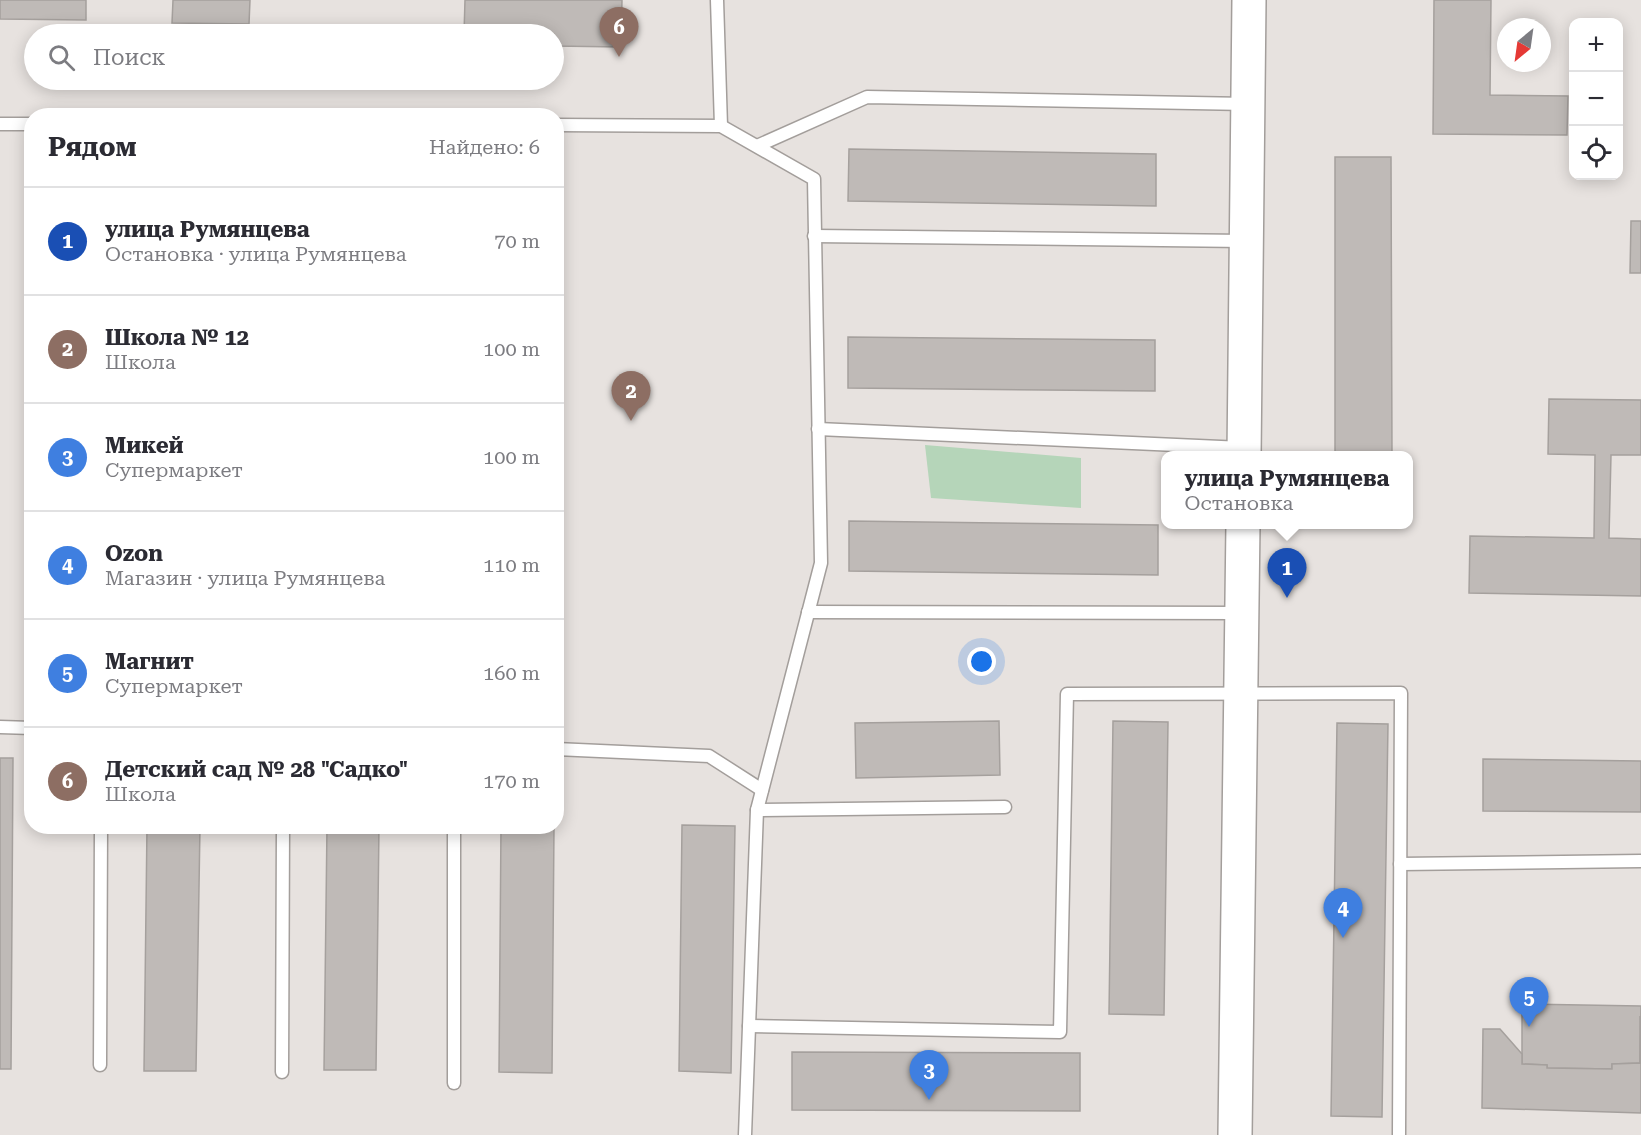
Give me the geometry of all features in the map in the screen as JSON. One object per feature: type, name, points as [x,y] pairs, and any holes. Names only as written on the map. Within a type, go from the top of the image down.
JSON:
[{"type":"main road","points":[[1244,451],[1250,0]]},
{"type":"main road","points":[[1235,1135],[1243,529]]},
{"type":"lane","points":[[717,0],[721,126]]},
{"type":"lane","points":[[758,146],[867,98],[1248,105]]},
{"type":"lane","points":[[0,124],[24,124]]},
{"type":"lane","points":[[564,125],[721,126],[814,179],[821,563],[757,810],[745,1135]]},
{"type":"lane","points":[[814,236],[1246,241]]},
{"type":"lane","points":[[818,429],[1225,451]]},
{"type":"lane","points":[[808,612],[1242,613]]},
{"type":"lane","points":[[749,1026],[1060,1032],[1067,694],[1401,693],[1399,1135]]},
{"type":"lane","points":[[0,727],[24,728]]},
{"type":"lane","points":[[564,749],[709,756],[762,790]]},
{"type":"lane","points":[[757,810],[1005,807]]},
{"type":"lane","points":[[100,1065],[101,834]]},
{"type":"lane","points":[[282,1072],[283,834]]},
{"type":"lane","points":[[454,834],[454,1083]]},
{"type":"lane","points":[[1400,864],[1641,861]]},
{"type":"green space","points":[[925,445],[1081,458],[1081,508],[931,498]]},
{"type":"building","points":[[0,0],[86,0],[86,20],[0,19]]},
{"type":"building","points":[[173,0],[250,0],[249,24],[172,23]]},
{"type":"building","points":[[465,0],[622,0],[621,47],[564,46],[564,24],[464,24]]},
{"type":"building","points":[[1434,0],[1491,0],[1490,95],[1568,96],[1567,135],[1433,134]]},
{"type":"building","points":[[849,149],[1156,154],[1156,206],[848,201]]},
{"type":"building","points":[[1335,157],[1391,157],[1392,451],[1335,451]]},
{"type":"building","points":[[1631,221],[1641,221],[1641,273],[1630,273]]},
{"type":"building","points":[[848,337],[1155,340],[1155,391],[848,388]]},
{"type":"building","points":[[1549,399],[1641,400],[1641,455],[1611,455],[1609,538],[1641,539],[1641,596],[1469,593],[1470,536],[1594,538],[1595,455],[1548,454]]},
{"type":"building","points":[[849,521],[1158,525],[1158,575],[849,571]]},
{"type":"building","points":[[999,721],[1000,775],[856,778],[855,723]]},
{"type":"building","points":[[1113,721],[1168,722],[1164,1015],[1109,1014]]},
{"type":"building","points":[[1337,723],[1388,724],[1382,1117],[1331,1116]]},
{"type":"building","points":[[0,758],[13,758],[11,1069],[0,1069]]},
{"type":"building","points":[[1483,759],[1641,761],[1641,812],[1483,811]]},
{"type":"building","points":[[682,825],[735,826],[731,1073],[679,1071]]},
{"type":"building","points":[[147,834],[200,834],[196,1071],[144,1071]]},
{"type":"building","points":[[327,834],[379,834],[376,1070],[324,1070]]},
{"type":"building","points":[[501,834],[554,834],[552,1073],[499,1072]]},
{"type":"building","points":[[1522,1004],[1641,1006],[1640,1063],[1612,1064],[1612,1069],[1547,1068],[1547,1065],[1522,1064]]},
{"type":"building","points":[[1640,1016],[1641,1063],[1640,1063]]},
{"type":"building","points":[[1483,1029],[1500,1029],[1522,1054],[1522,1064],[1547,1065],[1547,1068],[1612,1069],[1612,1064],[1641,1063],[1641,1113],[1482,1108]]},
{"type":"building","points":[[792,1052],[1080,1053],[1080,1111],[792,1110]]},
{"type":"place","name":"Детский сад № 28 \"Садко\"","points":[[619,57]]},
{"type":"place","name":"Школа № 12","points":[[631,421]]},
{"type":"place","name":"улица Румянцева","points":[[1287,598]]},
{"type":"place","name":"Ozon","points":[[1343,938]]},
{"type":"place","name":"Магнит","points":[[1529,1027]]},
{"type":"place","name":"Микей","points":[[929,1100]]}]
